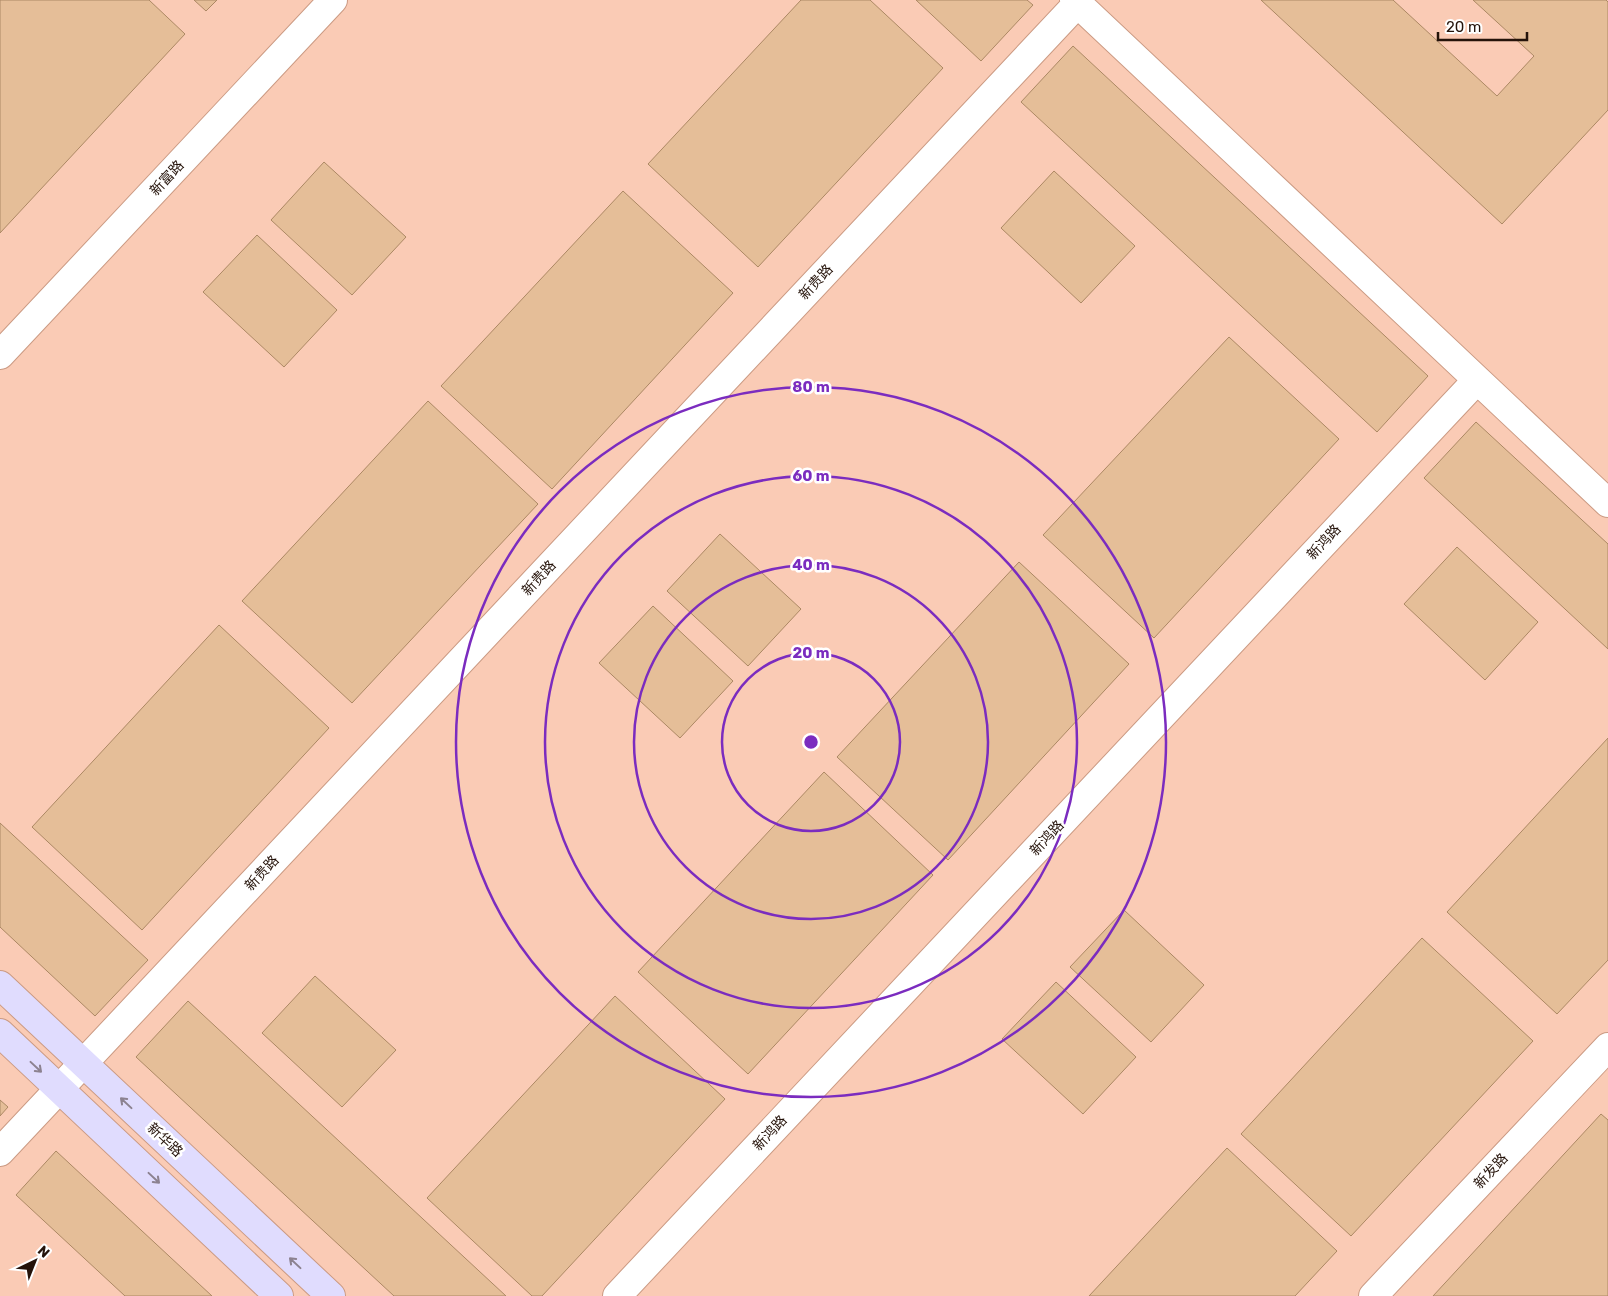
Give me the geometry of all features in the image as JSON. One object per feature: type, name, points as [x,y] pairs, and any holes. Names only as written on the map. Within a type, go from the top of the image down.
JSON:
[{"type":"main road","name":"新华路","points":[[0,985],[331,1296]]},
{"type":"main road","points":[[0,1033],[279,1296]]},
{"type":"street","name":"新富路","points":[[0,355],[333,0]]},
{"type":"street","points":[[1075,2],[1608,503]]},
{"type":"street","name":"新贵路","points":[[0,1152],[1075,2]]},
{"type":"street","name":"新鸿路","points":[[617,1296],[1477,380]]},
{"type":"street","name":"新发路","points":[[1373,1296],[1608,1047]]},
{"type":"shaded area","points":[[0,0],[1608,0],[1608,1296],[0,1296]]},
{"type":"building","points":[[0,0],[149,0],[185,34],[0,233]]},
{"type":"building","points":[[194,0],[217,0],[206,11]]},
{"type":"building","points":[[801,0],[870,0],[943,68],[758,267],[648,164]]},
{"type":"building","points":[[916,0],[1027,0],[1033,5],[981,61]]},
{"type":"building","points":[[1261,0],[1393,0],[1497,96],[1534,56],[1473,0],[1606,0],[1608,2],[1608,110],[1502,224]]},
{"type":"building","points":[[1073,46],[1428,376],[1377,432],[1021,102]]},
{"type":"building","points":[[324,162],[406,237],[352,295],[271,220]]},
{"type":"building","points":[[1054,171],[1135,246],[1081,303],[1001,228]]},
{"type":"building","points":[[623,191],[733,293],[552,489],[441,386]]},
{"type":"building","points":[[257,235],[337,310],[284,367],[203,292]]},
{"type":"building","points":[[1229,337],[1339,439],[1154,638],[1043,535]]},
{"type":"building","points":[[428,401],[538,504],[352,703],[242,601]]},
{"type":"building","points":[[1476,422],[1608,544],[1608,649],[1424,478]]},
{"type":"building","points":[[720,534],[801,609],[748,666],[667,591]]},
{"type":"building","points":[[1457,547],[1538,622],[1485,680],[1404,604]]},
{"type":"building","points":[[1019,562],[1129,664],[948,860],[837,757]]},
{"type":"building","points":[[653,606],[733,681],[680,738],[599,663]]},
{"type":"building","points":[[219,625],[329,728],[142,930],[32,827]]},
{"type":"building","points":[[1608,738],[1608,960],[1557,1014],[1447,912]]},
{"type":"building","points":[[824,772],[933,875],[748,1074],[638,972]]},
{"type":"building","points":[[0,823],[148,960],[95,1016],[0,927]]},
{"type":"building","points":[[1124,910],[1204,985],[1151,1042],[1070,967]]},
{"type":"building","points":[[1422,938],[1533,1041],[1351,1236],[1241,1134]]},
{"type":"building","points":[[315,976],[396,1050],[342,1107],[262,1033]]},
{"type":"building","points":[[1056,982],[1136,1057],[1083,1114],[1002,1039]]},
{"type":"building","points":[[615,996],[725,1099],[542,1296],[532,1296],[427,1198]]},
{"type":"building","points":[[188,1001],[506,1296],[394,1296],[136,1057]]},
{"type":"building","points":[[0,1100],[8,1107],[0,1116]]},
{"type":"building","points":[[1601,1114],[1608,1120],[1608,1296],[1433,1296]]},
{"type":"building","points":[[1227,1148],[1337,1251],[1295,1296],[1089,1296]]},
{"type":"building","points":[[56,1151],[212,1296],[125,1296],[16,1195]]}]
